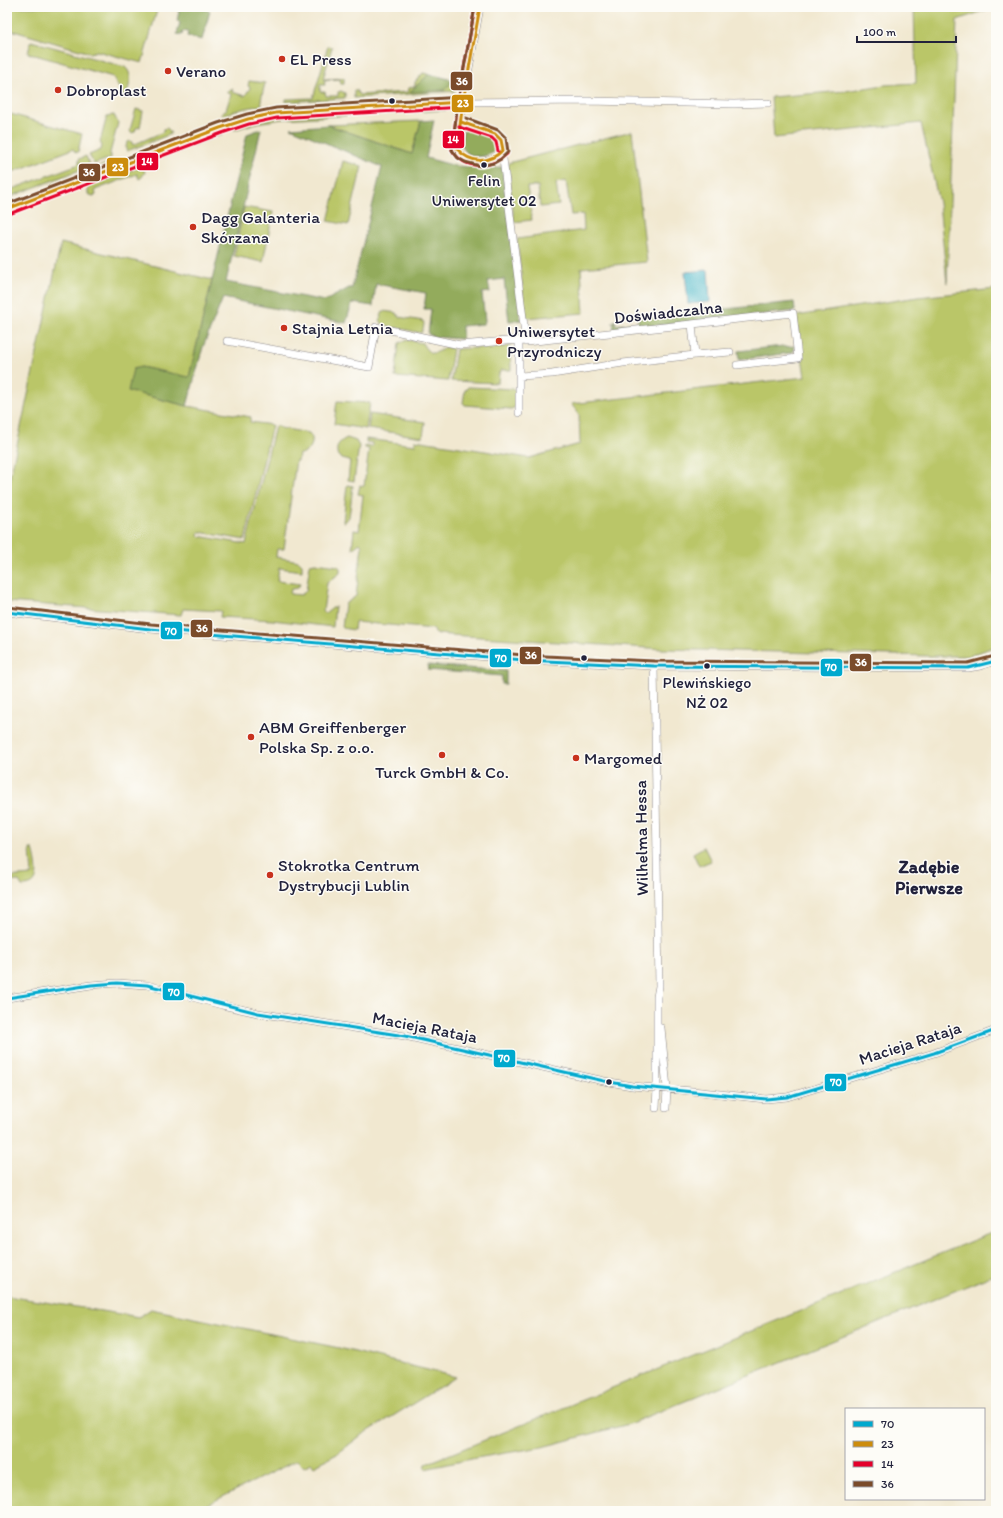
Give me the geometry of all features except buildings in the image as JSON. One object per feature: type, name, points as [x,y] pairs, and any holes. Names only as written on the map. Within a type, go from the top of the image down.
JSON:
[{"type":"street","points":[[480,7],[463,102],[457,149],[466,158],[481,161],[498,157],[503,150]]},
{"type":"street","points":[[7,209],[248,118],[287,112],[463,102],[588,101],[734,104],[768,103]]},
{"type":"street","points":[[461,122],[495,134],[500,140],[503,150],[522,341],[519,376],[519,413]]},
{"type":"street","name":"Doświadczalna","points":[[227,341],[369,368],[376,327],[460,345],[522,341],[792,313],[798,358],[736,365]]},
{"type":"street","points":[[692,324],[695,355]]},
{"type":"street","points":[[519,376],[552,374],[624,363],[730,352]]},
{"type":"street","points":[[7,612],[150,629],[524,660],[654,666],[961,668],[980,666],[996,661]]},
{"type":"street","name":"Wilhelma Hessa","points":[[654,666],[659,986],[657,997],[656,1108]]},
{"type":"street","name":"Macieja Rataja","points":[[7,998],[92,985],[117,983],[147,985],[258,1013],[405,1036],[604,1081],[632,1086],[667,1088],[766,1099],[787,1097],[934,1053],[996,1030]]},
{"type":"street","name":"Wilhelma Hessa","points":[[659,986],[661,995],[661,1031],[667,1088],[666,1108]]},
{"type":"green space","points":[[7,7],[158,7],[142,63],[97,51],[90,53],[7,29]]},
{"type":"green space","points":[[177,7],[196,7],[210,11],[202,40],[187,36],[188,32],[183,31],[182,35],[177,34],[180,22],[177,21],[179,11],[176,10]]},
{"type":"green space","points":[[914,7],[995,7],[957,20],[947,283],[939,203],[921,123],[774,138],[771,97],[916,83]]},
{"type":"green space","points":[[31,41],[125,67],[130,74],[130,78],[125,99],[113,77],[28,53]]},
{"type":"green space","points":[[328,46],[332,47],[323,79],[344,78],[344,84],[341,84],[340,79],[324,80],[325,85],[320,85],[320,92],[325,92],[326,96],[338,96],[338,92],[341,91],[345,93],[345,98],[286,102],[286,99],[313,98]]},
{"type":"green space","points":[[423,73],[456,81],[455,91],[354,98],[354,90],[356,90],[359,95],[408,92],[409,88],[415,86],[415,82]]},
{"type":"green space","points":[[429,74],[453,80],[445,90],[410,92]]},
{"type":"green space","points":[[249,81],[265,83],[261,100],[262,105],[222,115],[222,112],[226,110],[231,94],[226,92],[233,88],[232,92],[245,96],[249,91]]},
{"type":"green space","points":[[344,102],[340,105],[292,109],[287,106]]},
{"type":"green space","points":[[278,106],[274,110],[227,121],[224,119],[243,112]]},
{"type":"green space","points":[[447,107],[446,110],[282,119],[256,123],[234,130],[238,125],[248,122],[278,117]]},
{"type":"green space","points":[[136,109],[143,111],[140,127],[136,128],[135,132],[131,133],[130,130]]},
{"type":"green space","points":[[7,113],[82,134],[78,152],[76,153],[73,149],[7,174]]},
{"type":"green space","points":[[114,115],[118,123],[110,153],[111,158],[94,164],[89,155],[101,150],[102,146],[100,142],[107,116]]},
{"type":"green space","points":[[434,120],[426,158],[456,166],[488,168],[502,167],[521,320],[509,321],[504,279],[488,281],[490,292],[482,293],[485,321],[483,324],[462,326],[462,339],[435,337],[428,334],[431,309],[424,309],[426,293],[376,284],[373,306],[352,303],[346,323],[223,298],[203,347],[187,406],[128,391],[133,369],[141,367],[189,377],[247,134],[261,129],[226,282],[325,301],[349,288],[352,288],[382,167],[291,128],[328,125],[412,154],[421,121]]},
{"type":"green space","points":[[421,121],[412,154],[328,125]]},
{"type":"green space","points":[[466,127],[488,135],[497,144],[495,151],[483,156],[471,155],[467,152],[461,143],[463,132]]},
{"type":"green space","points":[[167,128],[171,134],[127,151],[126,150],[126,145],[128,142],[131,141],[133,145],[163,132],[163,129]]},
{"type":"green space","points":[[632,131],[647,262],[581,268],[584,313],[526,318],[517,239],[584,230],[583,214],[571,215],[566,181],[556,183],[559,205],[540,207],[538,186],[527,187],[532,220],[514,222],[508,163]]},
{"type":"green space","points":[[218,132],[222,134],[152,161],[158,155]]},
{"type":"green space","points":[[86,156],[90,166],[7,198],[7,191],[79,164],[79,159]]},
{"type":"green space","points":[[343,161],[362,166],[348,225],[328,221]]},
{"type":"green space","points":[[111,162],[107,167],[52,188],[51,185]]},
{"type":"green space","points":[[142,166],[145,172],[139,179],[137,174],[95,190],[96,195],[93,196],[88,194],[88,187]]},
{"type":"green space","points":[[244,207],[273,212],[263,262],[234,256]]},
{"type":"green space","points":[[61,243],[212,280],[189,378],[141,367],[129,391],[187,406],[251,417],[250,422],[272,425],[245,540],[199,532],[198,536],[246,544],[275,426],[309,433],[312,440],[311,446],[306,452],[299,454],[298,460],[296,460],[284,549],[277,549],[276,557],[299,561],[302,564],[302,571],[279,568],[277,581],[300,584],[298,588],[291,589],[290,594],[301,595],[306,591],[310,564],[315,563],[338,566],[340,568],[340,573],[327,583],[323,611],[325,614],[335,606],[333,627],[272,620],[220,617],[221,611],[183,609],[181,615],[7,602],[7,491]]},
{"type":"green space","points":[[996,289],[996,646],[969,656],[663,649],[435,634],[434,629],[355,622],[354,630],[342,628],[345,604],[356,596],[362,546],[360,543],[352,549],[354,530],[359,531],[363,495],[358,494],[360,485],[364,486],[369,449],[365,448],[365,446],[372,447],[372,443],[366,442],[366,439],[415,445],[415,440],[529,458],[580,444],[579,414],[571,404],[805,377],[796,316],[918,297]]},
{"type":"green space","points":[[794,302],[795,311],[614,330],[613,322],[615,320],[616,325],[638,323],[638,318]]},
{"type":"green space","points":[[383,311],[397,313],[399,317],[423,321],[424,325],[422,332],[383,325],[380,320]]},
{"type":"green space","points":[[408,340],[422,343],[429,352],[432,353],[438,352],[445,347],[453,349],[448,381],[395,377],[399,343]]},
{"type":"green space","points":[[510,346],[511,370],[501,370],[499,373],[498,383],[451,381],[456,349]]},
{"type":"green space","points":[[795,346],[794,351],[790,353],[739,360],[738,351]]},
{"type":"green space","points":[[468,387],[514,389],[517,392],[516,407],[511,409],[465,405],[463,403],[465,390]]},
{"type":"green space","points":[[337,401],[370,403],[366,429],[334,424]]},
{"type":"green space","points":[[370,414],[425,422],[423,437],[368,429]]},
{"type":"green space","points":[[347,438],[356,441],[359,446],[354,481],[348,480],[350,461],[342,459],[337,453],[339,444],[342,440]]},
{"type":"green space","points":[[347,485],[353,486],[349,517],[345,522],[343,522]]},
{"type":"green space","points":[[428,665],[506,671],[506,684],[502,684],[502,676],[428,670]]},
{"type":"green space","points":[[704,847],[711,861],[699,866],[693,853]]},
{"type":"green space","points":[[30,849],[33,849],[36,862],[37,873],[35,881],[30,885],[23,886],[19,881],[7,882],[7,877],[32,875]]},
{"type":"green space","points":[[996,1231],[996,1274],[629,1424],[542,1447],[476,1458],[425,1469],[426,1464]]},
{"type":"green space","points":[[7,1296],[139,1317],[151,1309],[339,1348],[456,1377],[359,1437],[337,1454],[314,1466],[311,1463],[304,1467],[297,1460],[194,1511],[7,1511]]},
{"type":"water","points":[[708,270],[710,302],[688,304],[685,272]]},
{"type":"transit line","name":"14","points":[[475,7],[458,101],[452,150],[457,157],[464,162],[478,166],[493,163],[507,154]]},
{"type":"transit line","name":"36","points":[[466,118],[498,130],[506,138],[508,152],[494,163],[480,166],[465,162],[458,158],[452,150],[458,101],[475,7]]},
{"type":"transit line","name":"23","points":[[480,7],[463,102],[457,149],[462,154],[474,160],[486,160],[492,158],[503,150]]},
{"type":"transit line","name":"36","points":[[7,204],[218,123],[247,114],[276,108],[463,97]]},
{"type":"transit line","name":"23","points":[[7,209],[220,128],[248,119],[276,113],[463,102]]},
{"type":"transit line","name":"14","points":[[9,214],[249,124],[277,118],[463,107]]},
{"type":"transit line","name":"23","points":[[461,122],[495,134],[501,140],[503,150]]},
{"type":"transit line","name":"14","points":[[459,127],[492,138],[496,142],[498,151]]},
{"type":"transit line","name":"36","points":[[8,607],[151,624],[524,655],[654,661],[968,663],[995,656]]},
{"type":"transit line","name":"70","points":[[7,612],[150,629],[524,660],[654,666],[968,668],[996,661]]},
{"type":"transit line","name":"70","points":[[7,998],[91,985],[117,983],[147,985],[258,1013],[405,1036],[604,1081],[632,1086],[766,1099],[787,1097],[934,1053],[996,1030]]},
{"type":"place","name":"EL Press","points":[[282,59]]},
{"type":"place","name":"Verano","points":[[168,71]]},
{"type":"place","name":"Dobroplast","points":[[58,90]]},
{"type":"place","name":"Felin Uniwersytet 02","points":[[484,165]]},
{"type":"place","name":"Dagg Galanteria Skórzana","points":[[193,227]]},
{"type":"place","name":"Stajnia Letnia","points":[[284,328]]},
{"type":"place","name":"Uniwersytet Przyrodniczy","points":[[499,341]]},
{"type":"place","name":"Plewińskiego NŻ 02","points":[[707,666]]},
{"type":"place","name":"ABM Greiffenberger Polska Sp. z o.o.","points":[[251,737]]},
{"type":"place","name":"Turck GmbH & Co.","points":[[442,755]]},
{"type":"place","name":"Margomed","points":[[576,758]]},
{"type":"place","name":"Stokrotka Centrum Dystrybucji Lublin","points":[[270,875]]},
{"type":"district","name":"Zadębie Pierwsze","points":[[929,877]]}]
